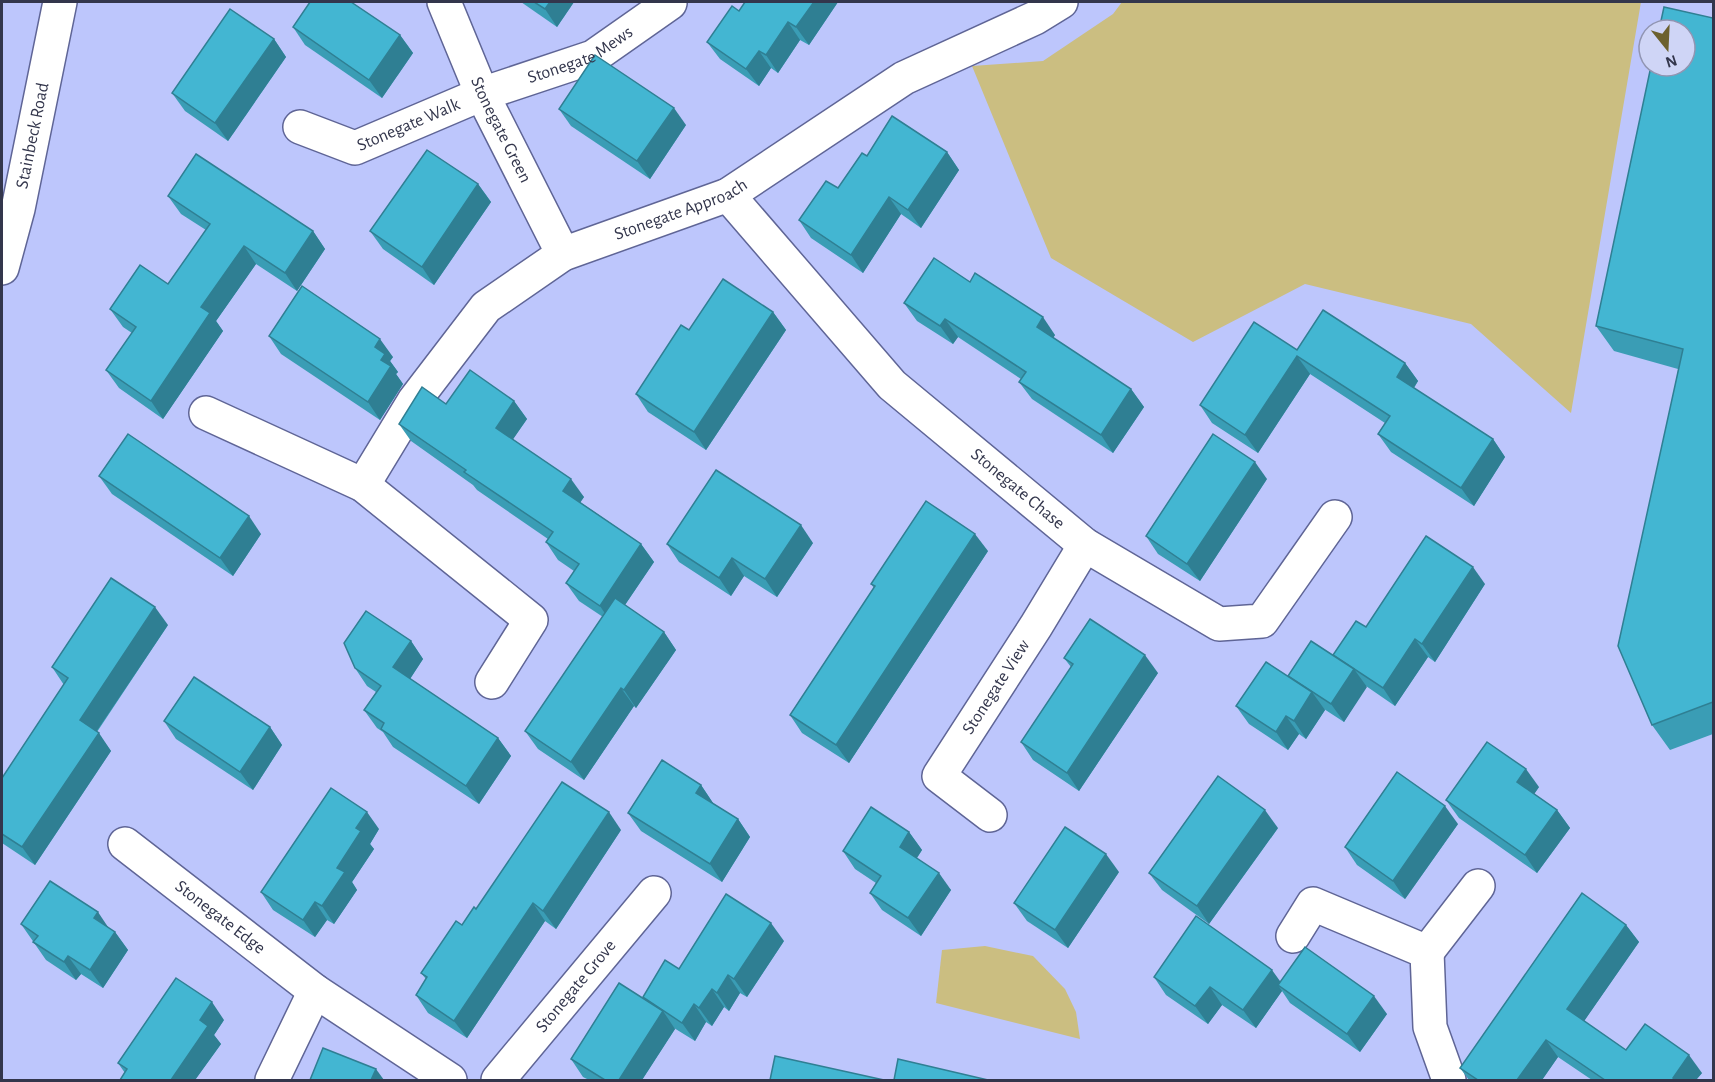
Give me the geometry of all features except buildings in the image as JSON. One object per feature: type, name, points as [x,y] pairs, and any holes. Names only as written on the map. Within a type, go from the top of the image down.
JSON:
[{"type":"street","name":"Stainbeck Road","points":[[2,268],[18,209],[60,2]]},
{"type":"street","name":"Stonegate Green","points":[[444,2],[482,94],[563,254]]},
{"type":"street","name":"Stonegate Approach","points":[[363,485],[414,401],[486,307],[563,254],[728,195],[904,78],[1035,18],[1061,2]]},
{"type":"street","name":"Stonegate Mews","points":[[482,94],[593,57],[670,3]]},
{"type":"street","name":"Stonegate Walk","points":[[300,127],[355,147],[482,94]]},
{"type":"street","name":"Stonegate Chase","points":[[728,195],[892,385],[1085,546],[1219,624],[1262,621],[1335,517]]},
{"type":"street","points":[[206,413],[363,485],[531,620],[492,682]]},
{"type":"street","name":"Stonegate View","points":[[990,815],[939,776],[1085,546]]},
{"type":"street","name":"Stonegate Edge","points":[[125,844],[315,991]]},
{"type":"street","points":[[1449,1080],[1430,1027],[1427,952],[1478,886]]},
{"type":"street","name":"Stonegate Grove","points":[[498,1080],[654,893]]},
{"type":"street","points":[[1293,936],[1313,904],[1427,952]]},
{"type":"street","points":[[272,1080],[315,991],[450,1080]]},
{"type":"shaded area","points":[[1122,2],[1641,2],[1571,413],[1471,324],[1305,284],[1193,342],[1051,258],[972,66],[1043,61],[1113,14]]},
{"type":"shaded area","points":[[985,946],[1033,956],[1065,989],[1076,1012],[1080,1039],[936,1003],[942,950]]}]
